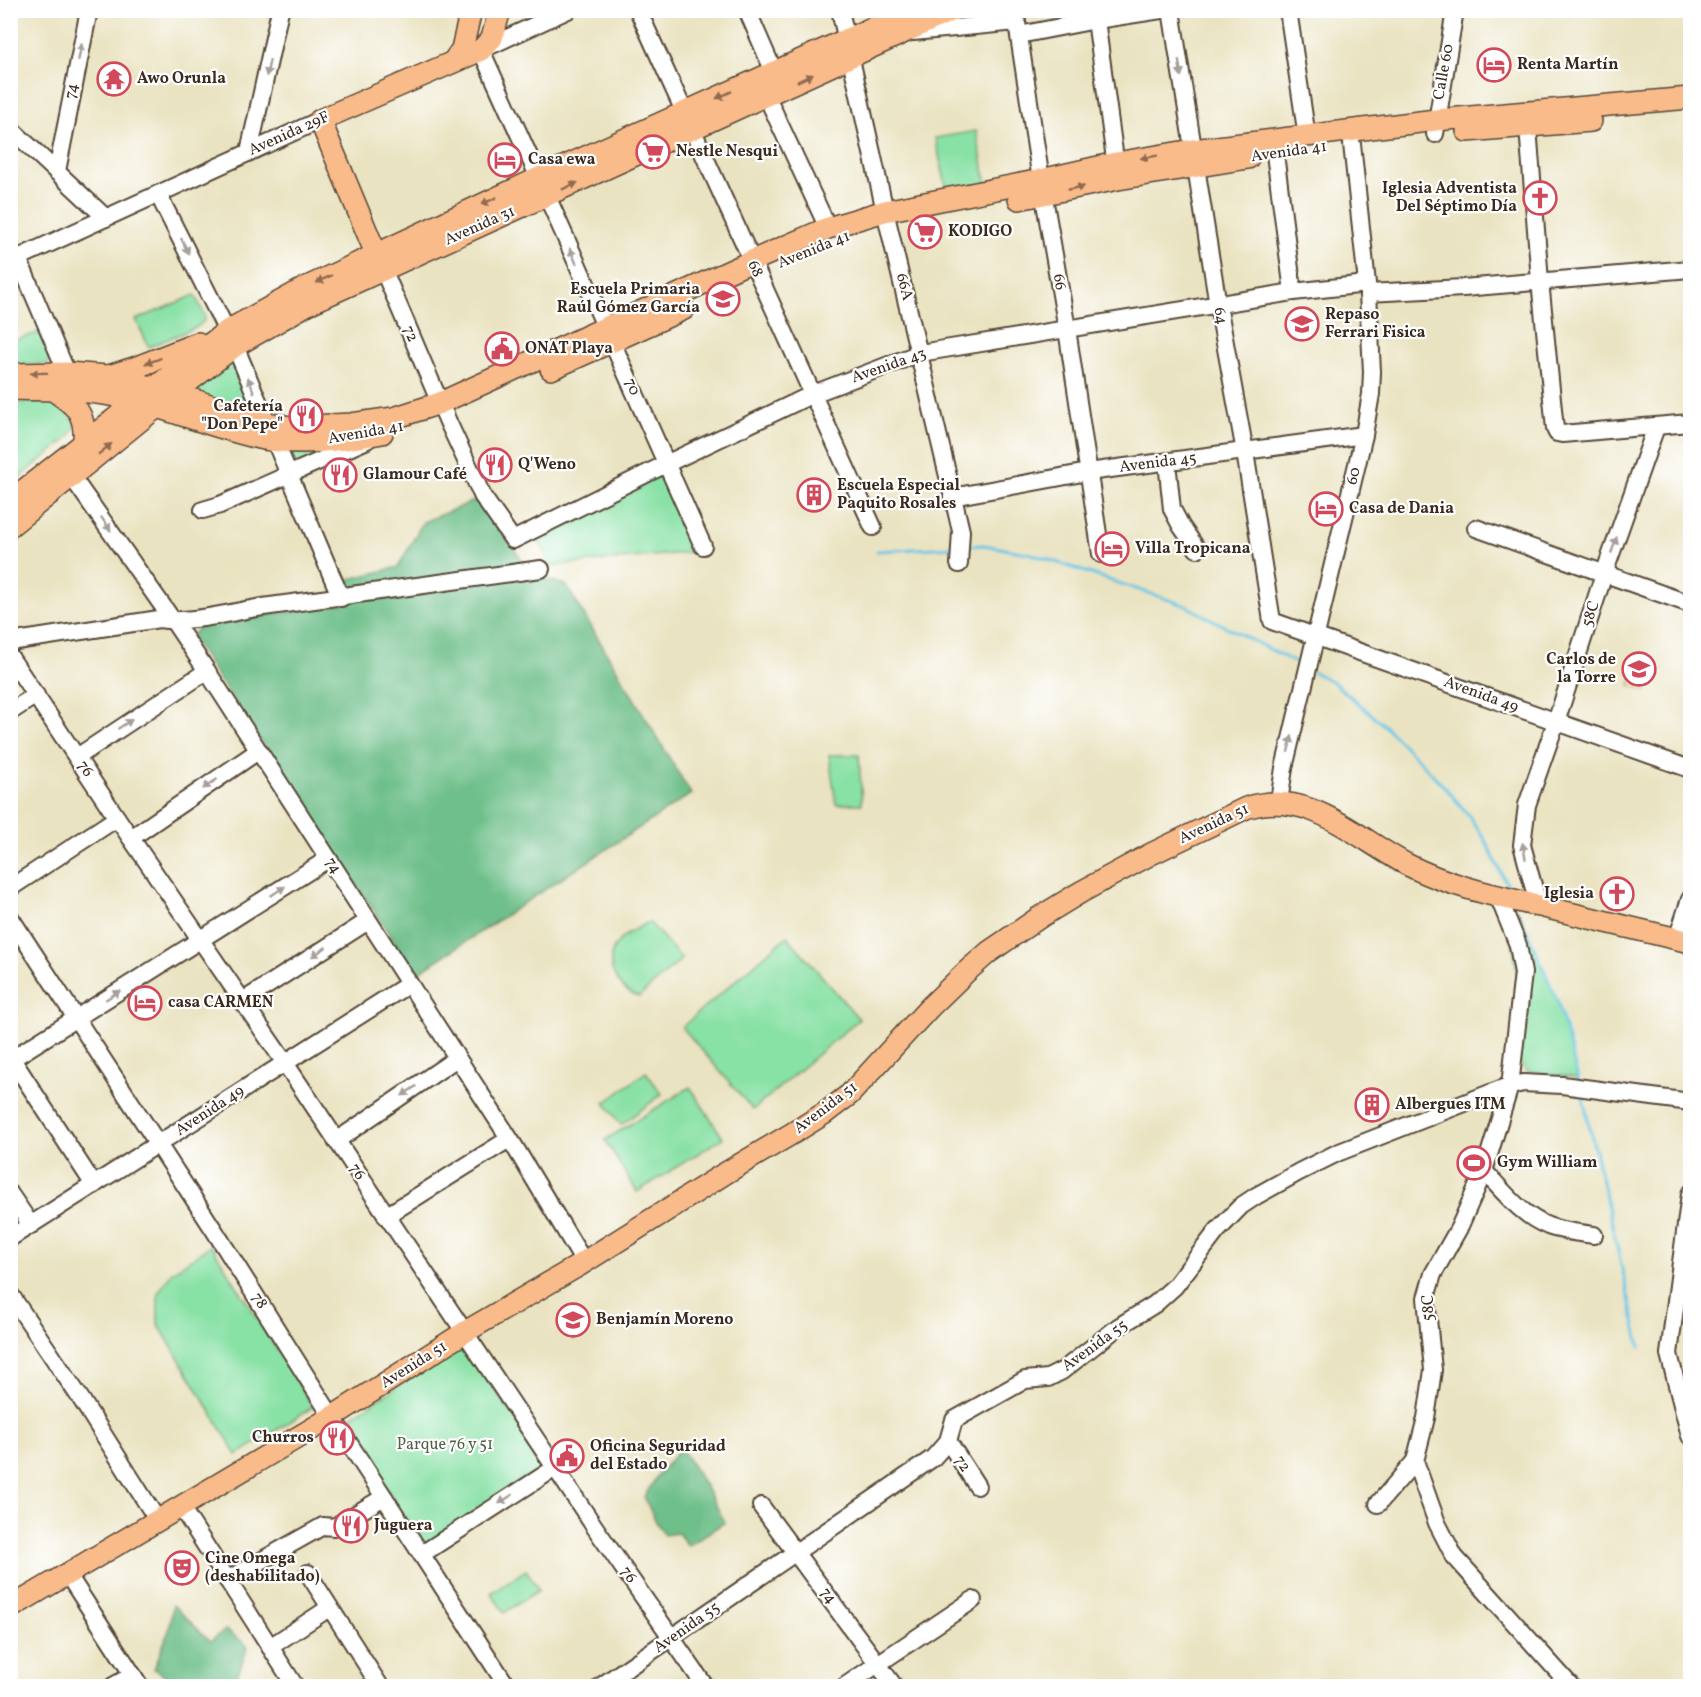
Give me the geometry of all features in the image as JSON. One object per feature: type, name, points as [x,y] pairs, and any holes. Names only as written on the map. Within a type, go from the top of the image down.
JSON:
[{"type":"main road","points":[[467,34],[472,45],[481,50],[492,38],[500,10]]},
{"type":"main road","name":"Avenida 31","points":[[688,122],[767,97],[912,10]]},
{"type":"main road","name":"Avenida 31","points":[[162,396],[231,338],[308,304],[380,262],[688,122],[774,72],[906,32],[953,10]]},
{"type":"main road","points":[[453,63],[462,49],[467,34],[470,11]]},
{"type":"main road","name":"Avenida 29F","points":[[320,120],[481,50]]},
{"type":"main road","name":"Avenida 41","points":[[271,432],[313,442],[346,440],[381,434],[609,336],[754,267],[828,228],[1117,171],[1306,137],[1436,127],[1690,98]]},
{"type":"main road","name":"Avenida 41","points":[[1195,158],[1275,154],[1352,144],[1436,127],[1528,127],[1690,111]]},
{"type":"main road","name":"72","points":[[320,120],[380,262]]},
{"type":"main road","name":"Avenida 41","points":[[754,267],[806,252],[887,218]]},
{"type":"main road","points":[[108,376],[231,338]]},
{"type":"main road","points":[[10,374],[67,373],[108,376],[162,396]]},
{"type":"main road","points":[[10,389],[88,392],[136,401],[162,396]]},
{"type":"main road","points":[[53,390],[75,405],[82,415],[85,430],[84,443]]},
{"type":"main road","points":[[10,526],[72,477],[162,396]]},
{"type":"main road","name":"Avenida 41","points":[[162,396],[248,435],[291,427],[351,424],[442,409]]},
{"type":"main road","points":[[10,501],[136,401]]},
{"type":"main road","name":"Avenida 51","points":[[10,1608],[332,1417],[465,1332],[584,1262],[825,1113],[850,1094],[930,1006],[989,952],[1040,917],[1151,854],[1257,804],[1278,802],[1300,805],[1320,813],[1407,865],[1464,887],[1684,940]]},
{"type":"street","name":"74","points":[[57,171],[89,10]]},
{"type":"street","points":[[249,152],[280,10]]},
{"type":"street","name":"Avenida 29F","points":[[481,50],[568,10]]},
{"type":"street","name":"68","points":[[639,10],[873,527]]},
{"type":"street","points":[[747,10],[774,72]]},
{"type":"street","name":"66A","points":[[840,10],[961,531],[959,564]]},
{"type":"street","points":[[906,32],[1017,23],[1096,20],[1161,10]]},
{"type":"street","name":"64","points":[[1171,10],[1272,621]]},
{"type":"street","points":[[1288,10],[1306,137]]},
{"type":"street","name":"Calle 60","points":[[1436,127],[1455,10]]},
{"type":"street","points":[[1096,20],[1117,171]]},
{"type":"street","name":"66","points":[[1017,23],[1101,554]]},
{"type":"street","name":"70","points":[[481,50],[703,546]]},
{"type":"street","points":[[767,97],[828,228]]},
{"type":"street","name":"Avenida 29F","points":[[14,257],[106,218],[320,120]]},
{"type":"street","points":[[1528,127],[1540,281],[1553,417],[1557,433],[1690,423]]},
{"type":"street","points":[[10,128],[106,218]]},
{"type":"street","name":"60","points":[[1278,802],[1284,768],[1364,435],[1371,394],[1368,288],[1352,144]]},
{"type":"street","points":[[1275,154],[1293,292]]},
{"type":"street","points":[[158,194],[231,338],[340,598]]},
{"type":"street","points":[[14,257],[67,373]]},
{"type":"street","name":"72","points":[[380,262],[442,409],[483,497],[513,540]]},
{"type":"street","name":"Avenida 43","points":[[513,540],[813,394],[920,353],[1293,292],[1368,288],[1463,288],[1690,269]]},
{"type":"street","name":"58C","points":[[1535,905],[1536,896],[1522,845],[1527,805],[1656,427]]},
{"type":"street","points":[[203,510],[220,505],[381,434]]},
{"type":"street","name":"Avenida 45","points":[[952,497],[1088,472],[1364,435]]},
{"type":"street","points":[[1167,462],[1172,509],[1197,549]]},
{"type":"street","name":"74","points":[[72,477],[207,671],[509,1139],[584,1262]]},
{"type":"street","points":[[1476,528],[1690,604]]},
{"type":"street","points":[[10,642],[159,619],[174,622],[263,607],[541,568]]},
{"type":"street","name":"Avenida 49","points":[[1272,621],[1690,769]]},
{"type":"street","points":[[10,655],[162,630],[174,622]]},
{"type":"street","name":"76","points":[[10,655],[117,818],[285,1063],[555,1468],[705,1686]]},
{"type":"street","points":[[77,757],[207,671]]},
{"type":"street","points":[[10,712],[36,695]]},
{"type":"street","points":[[131,838],[258,751]]},
{"type":"street","points":[[10,888],[117,818]]},
{"type":"street","points":[[94,1185],[11,1060],[328,858]]},
{"type":"street","name":"58C","points":[[1415,1461],[1426,1418],[1433,1370],[1426,1298],[1433,1274],[1459,1228],[1484,1171],[1510,1086],[1523,974],[1518,945],[1498,896]]},
{"type":"street","points":[[1684,940],[1690,899]]},
{"type":"street","name":"78","points":[[10,917],[507,1686]]},
{"type":"street","points":[[243,1001],[368,921]]},
{"type":"street","name":"Avenida 49","points":[[10,1238],[409,984]]},
{"type":"street","points":[[336,1141],[457,1058]]},
{"type":"street","name":"Avenida 55","points":[[601,1686],[933,1458],[948,1441],[954,1420],[1024,1380],[1048,1378],[1062,1371],[1118,1327],[1155,1304],[1175,1286],[1216,1231],[1241,1206],[1299,1172],[1337,1153],[1523,1083],[1562,1085],[1690,1102]]},
{"type":"street","points":[[386,1216],[509,1139]]},
{"type":"street","points":[[1484,1171],[1534,1219],[1549,1226],[1594,1235]]},
{"type":"street","points":[[10,1194],[31,1225]]},
{"type":"street","points":[[1690,1194],[1686,1256],[1669,1354],[1690,1436]]},
{"type":"street","points":[[10,1294],[81,1399],[158,1521]]},
{"type":"street","name":"72","points":[[948,1441],[977,1486]]},
{"type":"street","points":[[1378,1504],[1415,1461],[1437,1523],[1454,1556],[1572,1686]]},
{"type":"street","points":[[422,1554],[555,1468]]},
{"type":"street","points":[[227,1580],[323,1526],[334,1527],[384,1497]]},
{"type":"street","name":"74","points":[[761,1506],[894,1686]]},
{"type":"street","points":[[181,1507],[295,1686]]},
{"type":"street","points":[[308,1573],[380,1686]]},
{"type":"street","points":[[68,1575],[136,1681],[113,1686]]},
{"type":"street","points":[[845,1686],[973,1600]]},
{"type":"street","points":[[270,1647],[329,1608]]},
{"type":"green space","points":[[954,11],[1015,11],[1017,22],[906,32]]},
{"type":"green space","points":[[976,131],[988,190],[949,198],[935,138]]},
{"type":"green space","points":[[195,295],[205,316],[204,321],[197,327],[149,347],[136,320]]},
{"type":"green space","points":[[41,332],[51,355],[48,364],[11,365],[11,341]]},
{"type":"green space","points":[[235,346],[267,423],[174,393]]},
{"type":"green space","points":[[51,402],[67,409],[76,426],[67,439],[11,484],[11,403]]},
{"type":"green space","points":[[288,451],[321,454],[294,465]]},
{"type":"green space","points":[[664,470],[702,551],[551,566],[536,535]]},
{"type":"green space","points":[[479,499],[535,576],[566,585],[691,794],[416,974],[191,637],[201,624],[350,603],[342,581],[398,567],[423,522]]},
{"type":"green space","points":[[829,755],[859,755],[862,804],[836,804]]},
{"type":"green space","points":[[1508,913],[1520,914],[1558,1002],[1578,1078],[1527,1071],[1519,1062],[1525,1025]]},
{"type":"green space","points":[[649,922],[682,959],[639,997],[631,994],[619,983],[614,975],[611,959],[620,940]]},
{"type":"green space","points":[[787,936],[859,1019],[753,1110],[682,1027]]},
{"type":"green space","points":[[646,1072],[662,1094],[621,1125],[605,1103]]},
{"type":"green space","points":[[690,1087],[723,1138],[637,1192],[605,1140]]},
{"type":"green space","points":[[211,1245],[313,1407],[237,1455],[158,1324],[158,1293],[171,1273]]},
{"type":"green space","points":[[568,1316],[578,1317],[587,1330],[574,1340],[564,1323]]},
{"type":"green space","name":"Parque 76 y 51","points":[[463,1345],[548,1466],[423,1546],[344,1421]]},
{"type":"green space","points":[[681,1448],[725,1522],[688,1546],[678,1533],[664,1535],[644,1497],[657,1476]]},
{"type":"green space","points":[[526,1570],[539,1590],[504,1613],[491,1593]]},
{"type":"green space","points":[[173,1605],[210,1641],[226,1630],[248,1646],[234,1685],[236,1686],[176,1686],[173,1681],[154,1669],[169,1630]]},
{"type":"sand","points":[[1639,657],[1656,663],[1647,691],[1630,685]]},
{"type":"waterway","points":[[966,546],[984,545],[1032,554],[1184,605],[1302,666]]},
{"type":"waterway","points":[[877,551],[954,547]]},
{"type":"waterway","points":[[1313,672],[1333,682],[1386,727],[1440,782],[1467,813],[1485,840],[1510,891]]},
{"type":"waterway","points":[[1518,911],[1558,1002],[1579,1082]]},
{"type":"waterway","points":[[1582,1094],[1640,1347]]},
{"type":"place","name":"Renta Martín","points":[[1494,65]]},
{"type":"place","name":"Awo Orunla","points":[[114,79]]},
{"type":"place","name":"Nestle Nesqui","points":[[653,152]]},
{"type":"place","name":"Casa ewa","points":[[505,160]]},
{"type":"place","name":"Iglesia Adventista Del Séptimo Día","points":[[1540,198]]},
{"type":"place","name":"KODIGO","points":[[925,232]]},
{"type":"place","name":"Escuela Primaria Raúl Gómez García","points":[[723,299]]},
{"type":"place","name":"Repaso Ferrari Fisica","points":[[1302,324]]},
{"type":"place","name":"ONAT Playa","points":[[502,349]]},
{"type":"place","name":"Cafetería \"Don Pepe\"","points":[[306,416]]},
{"type":"place","name":"Q'Weno","points":[[495,465]]},
{"type":"place","name":"Glamour Café","points":[[340,475]]},
{"type":"place","name":"Escuela Especial Paquito Rosales","points":[[814,495]]},
{"type":"place","name":"Casa de Dania","points":[[1326,509]]},
{"type":"place","name":"Villa Tropicana","points":[[1112,549]]},
{"type":"place","name":"Carlos de la Torre","points":[[1639,669]]},
{"type":"place","name":"Iglesia","points":[[1617,894]]},
{"type":"place","name":"casa CARMEN","points":[[145,1003]]},
{"type":"place","name":"Albergues ITM","points":[[1372,1105]]},
{"type":"place","name":"Gym William","points":[[1474,1163]]},
{"type":"place","name":"Benjamín Moreno","points":[[573,1320]]},
{"type":"place","name":"Churros","points":[[337,1438]]},
{"type":"place","name":"Oficina Seguridad del Estado","points":[[567,1456]]},
{"type":"place","name":"Juguera","points":[[351,1526]]},
{"type":"place","name":"Cine Omega (deshabilitado)","points":[[182,1568]]}]
